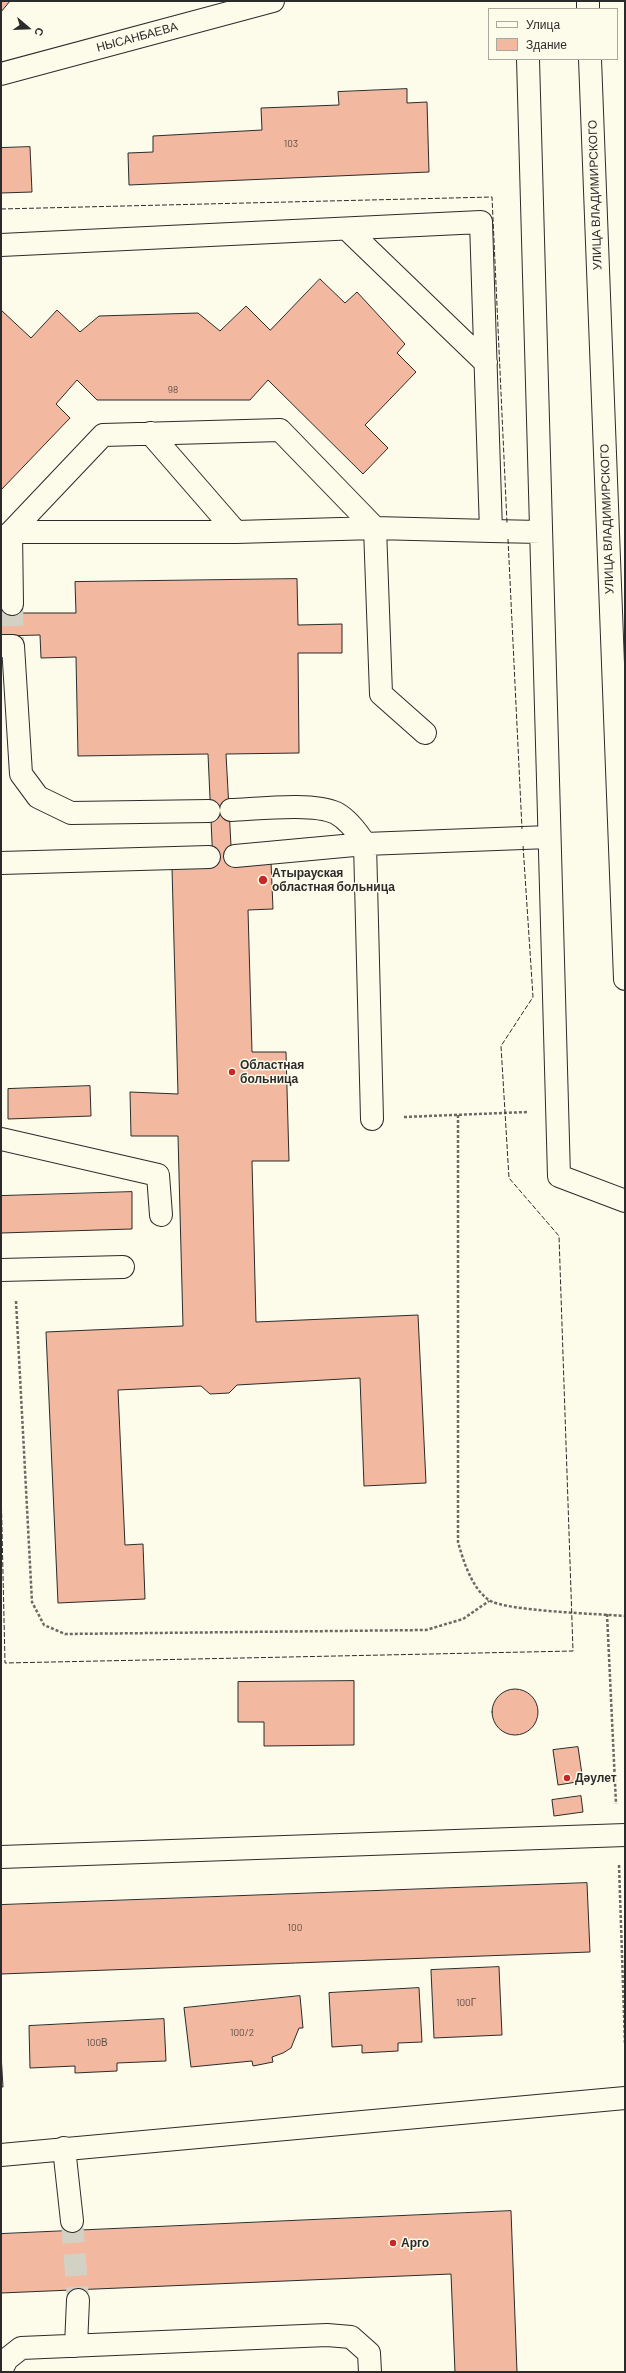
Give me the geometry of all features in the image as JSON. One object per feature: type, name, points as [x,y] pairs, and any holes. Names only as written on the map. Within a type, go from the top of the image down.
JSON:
[{"type":"street","name":"НЫСАНБАЕВА","points":[[1,74],[273,1]]},
{"type":"street","points":[[528,60],[559,1176],[625,1201]]},
{"type":"street","name":"УЛИЦА ВЛАДИМИРСКОГО","points":[[590,60],[625,979]]},
{"type":"street","points":[[1,245],[481,222],[491,532]]},
{"type":"street","points":[[347,229],[486,363]]},
{"type":"street","points":[[12,604],[6,536],[103,435],[280,430],[375,528],[381,694],[425,733]]},
{"type":"street","points":[[150,433],[236,532]]},
{"type":"street","points":[[6,536],[375,528],[491,532],[541,532]]},
{"type":"street","points":[[1,646],[13,646],[21,774],[38,797],[71,813],[209,810]]},
{"type":"street","points":[[231,810],[312,808],[336,813],[355,829],[365,844],[372,1119]]},
{"type":"street","points":[[235,856],[365,844],[549,837]]},
{"type":"street","points":[[1,863],[209,857]]},
{"type":"street","points":[[1,1139],[158,1175],[161,1215]]},
{"type":"street","points":[[8,1270],[123,1267]]},
{"type":"street","points":[[1,1857],[625,1835]]},
{"type":"street","points":[[1,2155],[64,2148],[625,2098]]},
{"type":"street","points":[[64,2148],[72,2221]]},
{"type":"street","points":[[76,2346],[78,2300]]},
{"type":"street","points":[[1,2371],[7,2359],[21,2348],[333,2335],[351,2337],[369,2353],[370,2372]]},
{"type":"path","points":[[372,1119],[557,1112]]},
{"type":"path","points":[[458,1115],[458,1542],[467,1573],[489,1601],[511,1607],[625,1616]]},
{"type":"path","points":[[8,1270],[32,1602],[44,1625],[65,1634],[426,1630],[463,1619],[489,1601]]},
{"type":"building","points":[[1,1],[10,1],[1,12]]},
{"type":"building","points":[[407,89],[407,103],[427,102],[429,172],[129,185],[128,153],[153,152],[153,136],[262,130],[261,108],[339,105],[338,92]]},
{"type":"building","points":[[30,147],[32,192],[1,193],[1,148]]},
{"type":"building","points":[[320,279],[345,303],[357,292],[405,344],[397,353],[416,372],[365,425],[388,448],[363,474],[268,380],[250,400],[97,400],[77,380],[56,404],[70,418],[1,490],[1,310],[31,338],[57,310],[80,332],[99,316],[198,313],[220,331],[246,306],[270,330]]},
{"type":"building","name":"Областная больница","points":[[297,579],[298,625],[342,624],[342,653],[298,653],[299,753],[226,754],[232,864],[271,862],[273,909],[248,910],[252,1052],[286,1052],[289,1161],[252,1161],[256,1322],[418,1315],[426,1483],[364,1486],[360,1378],[237,1385],[229,1393],[210,1394],[201,1386],[118,1390],[125,1545],[143,1544],[145,1599],[58,1603],[46,1332],[183,1326],[178,1136],[131,1136],[130,1092],[178,1094],[172,868],[213,864],[208,754],[78,756],[76,657],[41,658],[40,635],[1,636],[1,613],[76,613],[75,582]]},
{"type":"building","points":[[90,1086],[91,1116],[8,1119],[8,1089]]},
{"type":"building","points":[[132,1192],[132,1229],[1,1233],[1,1196]]},
{"type":"building","points":[[354,1681],[354,1745],[264,1746],[264,1722],[238,1722],[238,1682]]},
{"type":"building","points":[[520,1689],[532,1695],[537,1703],[537,1721],[532,1729],[524,1734],[510,1735],[498,1729],[493,1721],[492,1707],[498,1695],[506,1690]]},
{"type":"building","points":[[578,1747],[583,1781],[558,1785],[553,1750]]},
{"type":"building","points":[[581,1796],[583,1812],[554,1816],[552,1800]]},
{"type":"building","points":[[587,1883],[590,1952],[1,1974],[1,1905]]},
{"type":"building","points":[[499,1967],[502,2035],[434,2038],[431,1970]]},
{"type":"building","points":[[419,1988],[422,2042],[398,2043],[398,2051],[362,2053],[362,2045],[332,2047],[329,1993]]},
{"type":"building","points":[[300,1996],[303,2028],[299,2028],[291,2048],[272,2057],[273,2062],[253,2066],[252,2061],[191,2067],[184,2008]]},
{"type":"building","points":[[164,2019],[166,2061],[117,2063],[117,2071],[75,2073],[75,2066],[30,2068],[29,2026]]},
{"type":"building","points":[[1,2054],[3,2087],[1,2087]]},
{"type":"building","points":[[511,2211],[517,2372],[455,2372],[451,2274],[1,2293],[1,2234]]},
{"type":"tunnel","points":[[12,604],[13,646]]},
{"type":"tunnel","points":[[72,2221],[78,2300]]},
{"type":"fence","points":[[1,209],[492,197],[507,523]]},
{"type":"fence","points":[[508,539],[522,829]]},
{"type":"fence","points":[[1,1485],[5,1663],[573,1651],[559,1236],[509,1178],[501,1046],[533,997],[523,845]]},
{"type":"place","name":"Атырауская областная больница","points":[[263,880]]},
{"type":"place","name":"Областная больница","points":[[232,1072]]},
{"type":"place","name":"Дәулет","points":[[567,1778]]},
{"type":"place","name":"Арго","points":[[393,2243]]}]
